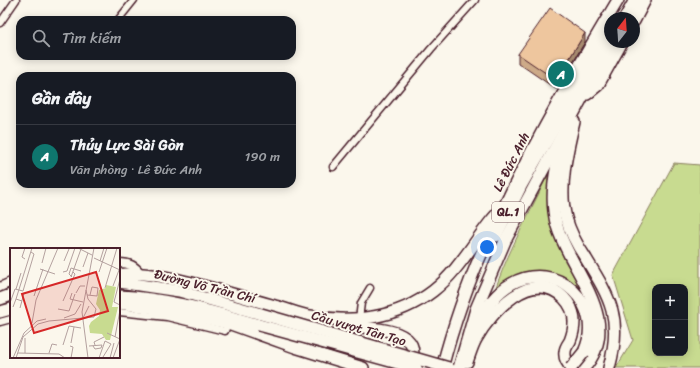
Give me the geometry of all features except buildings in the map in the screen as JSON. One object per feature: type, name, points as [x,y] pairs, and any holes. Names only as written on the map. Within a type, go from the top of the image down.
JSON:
[{"type":"highway","name":"QL.1","points":[[624,11],[635,0]]},
{"type":"highway","name":"Lê Đức Anh","points":[[449,368],[464,313],[479,274],[518,186],[524,163],[562,96],[624,11],[645,0]]},
{"type":"highway","name":"Lê Đức Anh","points":[[459,368],[479,302],[502,247],[580,102],[604,43]]},
{"type":"highway","name":"Lê Đức Anh","points":[[442,368],[463,302],[488,239],[503,208],[593,68],[608,48]]},
{"type":"highway","name":"Lê Đức Anh","points":[[609,368],[614,334],[612,308],[600,282],[570,231],[563,201],[564,179],[580,102],[598,84],[619,48]]},
{"type":"highway","points":[[510,299],[528,288],[542,288],[559,294],[567,302],[572,312],[574,323],[572,334],[565,351],[565,356],[571,368],[586,360],[596,346],[599,326],[597,314],[589,292],[562,240],[553,209],[554,182],[565,131]]},
{"type":"highway","points":[[309,316],[340,320],[364,319],[393,312],[421,299],[433,291],[458,267],[518,186]]},
{"type":"highway","points":[[120,275],[141,274],[194,284],[344,326],[386,330],[399,334],[407,340],[412,347],[412,355],[408,368]]},
{"type":"highway","points":[[468,335],[493,300],[510,284],[533,277],[544,277],[567,285],[577,294],[585,306],[590,325],[586,360]]},
{"type":"highway","points":[[465,368],[480,333],[499,309],[521,286],[544,277]]},
{"type":"highway","name":"Đường Võ Trần Chí","points":[[120,282],[179,291],[260,319]]},
{"type":"highway","points":[[0,299],[10,295]]},
{"type":"highway","name":"Đường Võ Trần Chí","points":[[120,296],[142,297],[260,319]]},
{"type":"highway","points":[[120,303],[178,312],[228,323],[295,347],[363,368]]},
{"type":"highway","points":[[0,312],[10,309]]},
{"type":"highway","points":[[260,319],[416,368]]},
{"type":"highway","name":"Cầu vượt Tân Tạo","points":[[260,319],[449,368]]},
{"type":"street","points":[[0,22],[16,0]]},
{"type":"street","points":[[333,167],[431,49],[475,0]]},
{"type":"street","points":[[121,16],[133,1]]},
{"type":"street","points":[[120,262],[134,266],[141,274]]},
{"type":"street","points":[[0,287],[10,282]]},
{"type":"street","points":[[364,319],[361,303],[370,288]]},
{"type":"street","points":[[120,312],[167,316],[225,331],[228,323]]},
{"type":"street","points":[[0,322],[10,319]]},
{"type":"green space","points":[[674,163],[700,165],[700,368],[616,368],[633,340],[613,275]]},
{"type":"green space","points":[[548,175],[548,208],[550,221],[565,261],[584,295],[591,315],[588,307],[546,274],[495,290],[513,246]]},
{"type":"place","name":"Thủy Lực Sài Gòn","points":[[561,74]]}]
